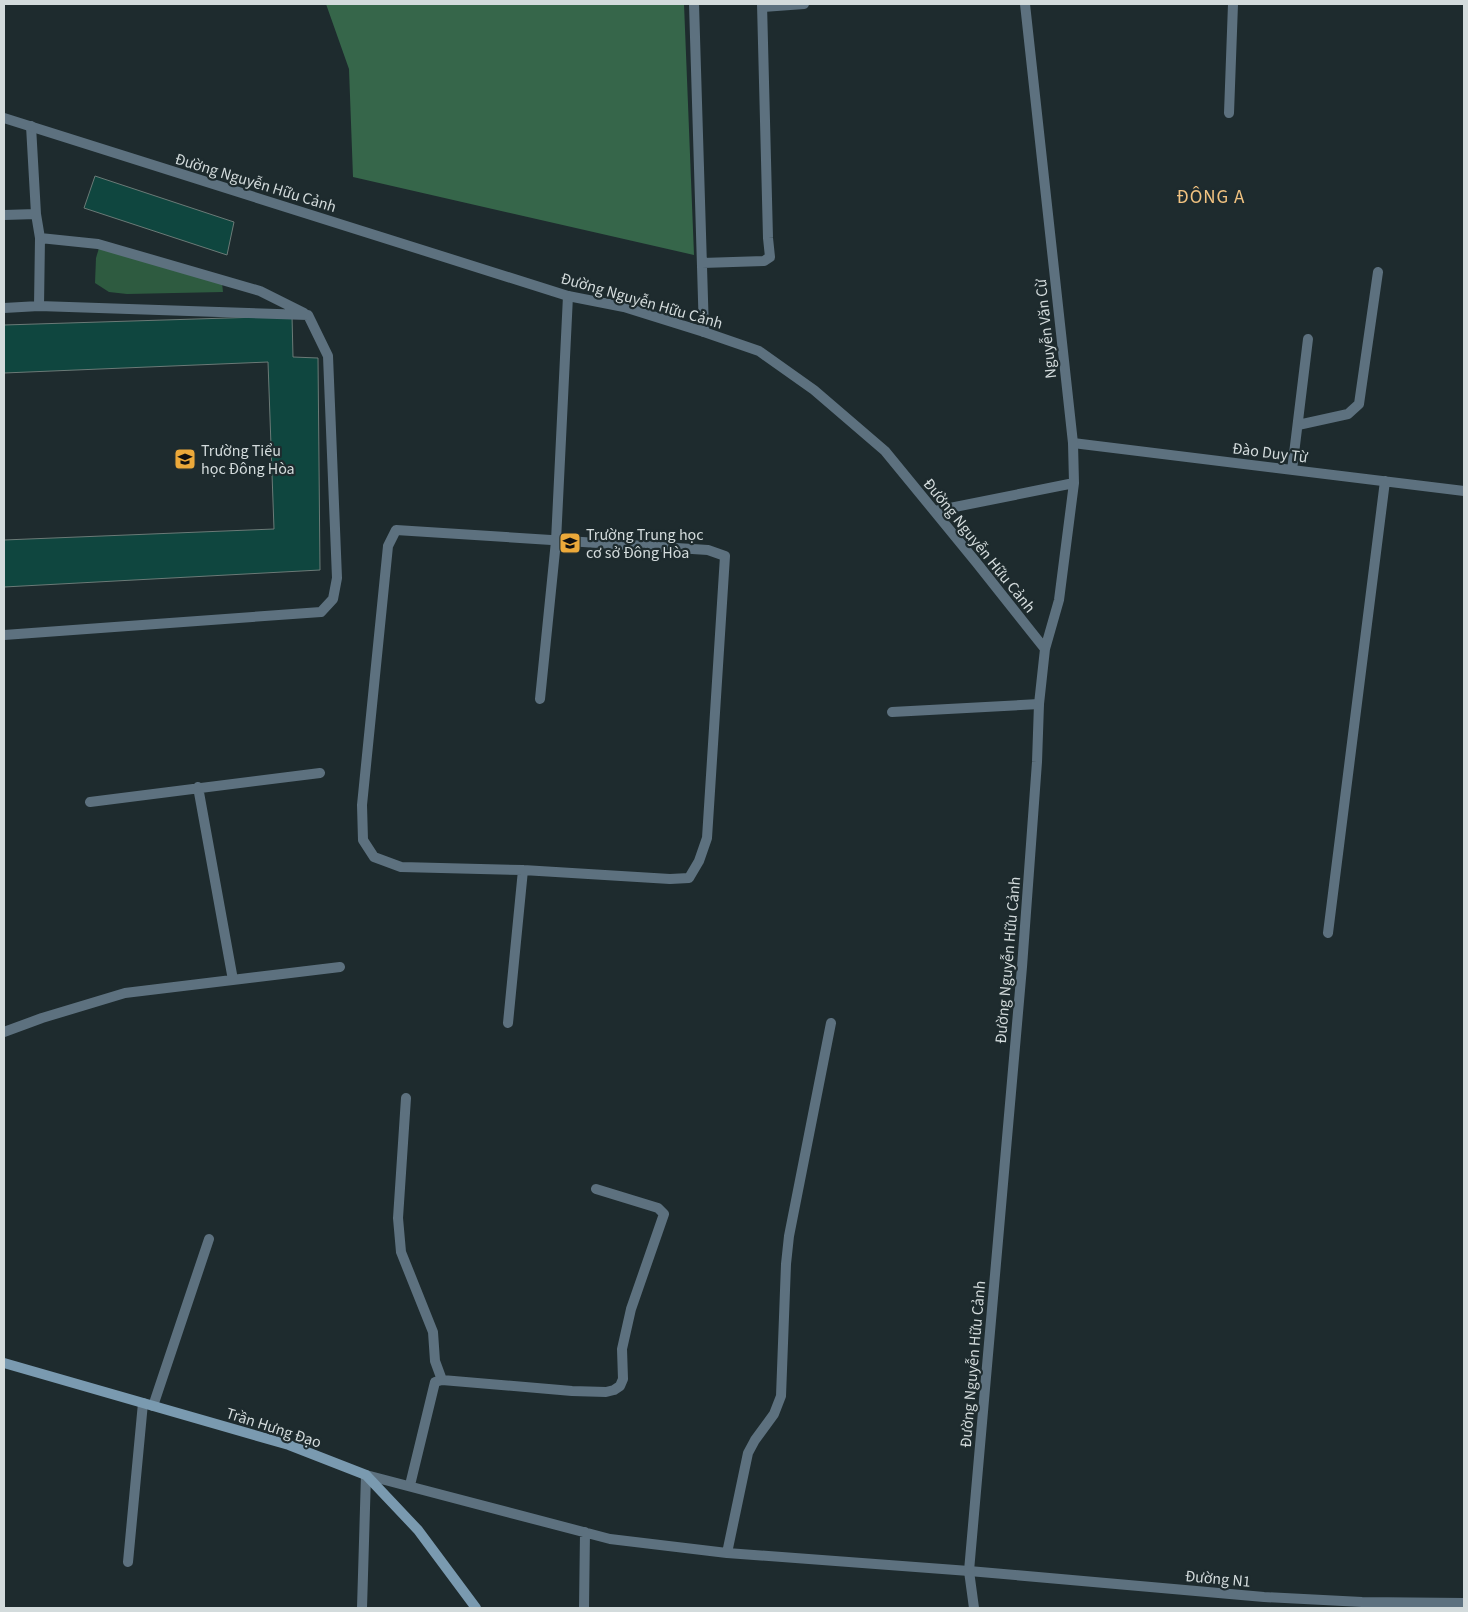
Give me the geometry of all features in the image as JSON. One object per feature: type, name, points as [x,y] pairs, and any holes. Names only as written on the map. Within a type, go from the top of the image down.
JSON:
[{"type":"main road","name":"Trần Hưng Đạo","points":[[4,1363],[290,1445],[366,1475],[418,1530],[476,1608]]},
{"type":"street","points":[[694,4],[704,332]]},
{"type":"street","points":[[702,264],[764,261],[770,257],[762,5],[804,4]]},
{"type":"street","name":"Nguyễn Văn Cừ","points":[[1025,4],[1072,443],[1074,483],[1059,600],[1045,649]]},
{"type":"street","points":[[1229,113],[1233,4]]},
{"type":"street","name":"Đường Nguyễn Hữu Cảnh","points":[[4,118],[568,296],[624,307],[759,351],[814,390],[884,451],[935,511],[1045,649],[1039,704],[1037,762],[1022,967],[969,1571],[974,1608]]},
{"type":"street","points":[[30,126],[36,214],[40,238],[39,306]]},
{"type":"street","points":[[4,215],[36,214]]},
{"type":"street","points":[[4,635],[321,612],[333,600],[338,578],[328,356],[308,315],[260,290],[98,244],[40,238]]},
{"type":"street","points":[[1298,425],[1348,414],[1359,404],[1378,272]]},
{"type":"street","points":[[540,699],[556,541],[568,296]]},
{"type":"street","points":[[4,308],[39,306],[308,315]]},
{"type":"street","points":[[1292,470],[1308,339]]},
{"type":"street","name":"Đào Duy Từ","points":[[1072,443],[1464,491]]},
{"type":"street","points":[[1328,933],[1385,481]]},
{"type":"street","points":[[935,511],[1074,483]]},
{"type":"street","points":[[396,530],[708,550],[725,556],[706,838],[699,861],[689,878],[670,879],[523,870],[401,867],[374,857],[363,840],[362,805],[388,546],[396,530]]},
{"type":"street","points":[[892,712],[1039,704]]},
{"type":"street","points":[[90,802],[320,773]]},
{"type":"street","points":[[198,787],[232,980]]},
{"type":"street","points":[[508,1022],[523,870]]},
{"type":"street","points":[[4,1032],[125,993],[340,967]]},
{"type":"street","points":[[727,1553],[748,1453],[774,1414],[781,1396],[786,1264],[789,1236],[832,1023]]},
{"type":"street","points":[[406,1098],[398,1218],[401,1252],[433,1332],[435,1361],[442,1380]]},
{"type":"street","points":[[410,1485],[436,1382],[442,1380],[606,1392],[620,1386],[623,1378],[622,1349],[631,1309],[664,1214],[658,1208],[596,1189]]},
{"type":"street","points":[[128,1562],[148,1405],[209,1239]]},
{"type":"street","points":[[362,1608],[366,1475]]},
{"type":"street","name":"Đường N1","points":[[366,1475],[610,1539],[727,1553],[969,1571],[1264,1597],[1362,1602],[1464,1603]]},
{"type":"street","points":[[584,1608],[585,1532]]},
{"type":"green space","points":[[326,4],[684,4],[694,255],[353,177],[349,69]]},
{"type":"green space","points":[[99,248],[222,283],[223,292],[127,294],[109,292],[95,283],[96,258]]},
{"type":"building","points":[[95,176],[234,222],[227,255],[84,208]]},
{"type":"building","points":[[292,316],[293,357],[318,358],[320,570],[4,587],[4,540],[274,529],[268,362],[4,373],[4,325]]},
{"type":"place","name":"Trường Tiểu học Đông Hòa","points":[[185,459]]},
{"type":"place","name":"Trường Trung học cơ sở Đông Hòa","points":[[570,543]]},
{"type":"district","name":"ĐÔNG A","points":[[1211,196]]}]
